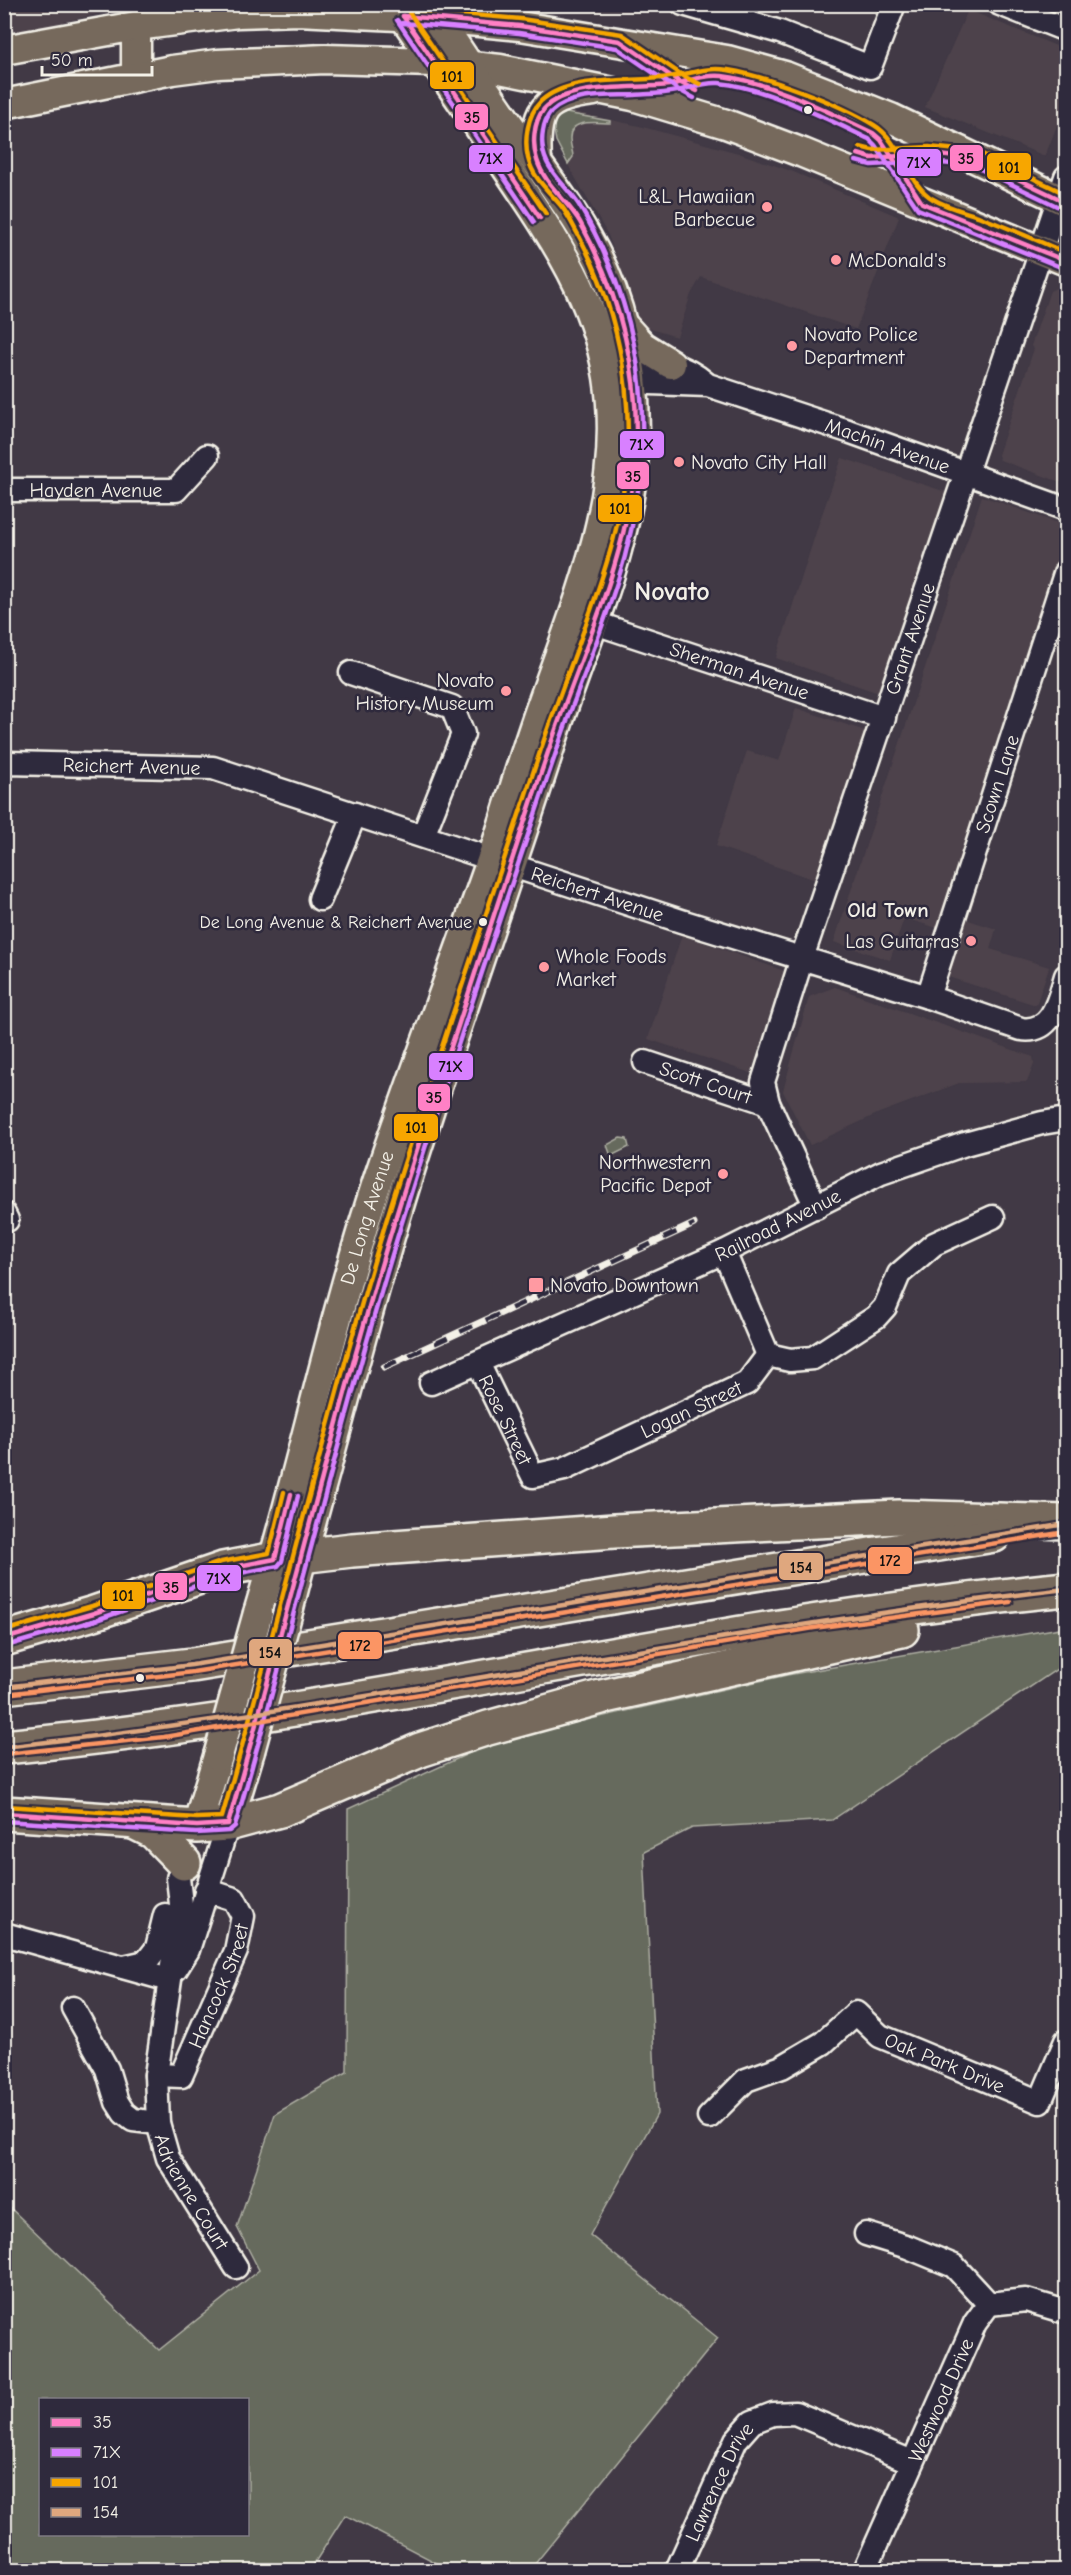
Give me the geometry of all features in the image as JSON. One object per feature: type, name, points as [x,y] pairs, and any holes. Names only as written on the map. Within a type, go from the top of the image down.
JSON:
[{"type":"highway","points":[[4,1639],[94,1613],[223,1569],[352,1550],[614,1531],[899,1517],[1066,1523]]},
{"type":"highway","points":[[4,1687],[192,1665],[1066,1523]]},
{"type":"highway","points":[[4,1747],[163,1730],[813,1621],[1066,1589]]},
{"type":"highway","points":[[4,1813],[213,1825],[280,1810],[420,1750],[488,1728],[601,1697],[927,1625],[1009,1595]]},
{"type":"highway","points":[[135,1822],[154,1832],[181,1871]]},
{"type":"main road","points":[[238,14],[271,4]]},
{"type":"main road","name":"De Long Avenue","points":[[213,1825],[250,1751],[289,1608],[288,1558],[295,1479],[332,1338],[377,1183],[403,1109],[596,623],[616,560],[631,495],[636,439],[620,378],[566,257],[399,10]]},
{"type":"main road","points":[[4,50],[135,26],[238,14],[298,11],[433,11],[727,60],[785,76],[891,118],[1064,193]]},
{"type":"main road","name":"De Long Avenue","points":[[213,1825],[218,1756],[258,1613],[288,1558],[328,1461],[402,1193],[586,577],[610,484],[623,325],[603,267],[570,206],[468,65],[433,11]]},
{"type":"main road","points":[[135,26],[136,77]]},
{"type":"main road","points":[[4,104],[136,77],[218,64],[325,58],[434,62],[538,75],[605,90],[726,124],[1054,256]]},
{"type":"main road","points":[[537,162],[535,138],[538,120],[543,110],[557,99],[573,93],[605,90]]},
{"type":"main road","points":[[623,325],[642,346],[670,364]]},
{"type":"main road","points":[[402,1193],[394,1189],[391,1182],[405,1140],[403,1109]]},
{"type":"street","points":[[690,5],[780,32],[870,67],[894,4]]},
{"type":"street","points":[[1000,4],[1066,30]]},
{"type":"street","name":"Grant Avenue","points":[[768,1103],[763,1082],[802,958],[967,473],[1054,256],[1064,193]]},
{"type":"street","points":[[620,378],[645,366],[670,364]]},
{"type":"street","name":"Machin Avenue","points":[[670,364],[693,372],[708,385]]},
{"type":"street","name":"Machin Avenue","points":[[620,378],[650,383],[708,385],[1066,509]]},
{"type":"street","name":"Hayden Avenue","points":[[4,490],[176,490],[207,456]]},
{"type":"street","name":"Scown Lane","points":[[928,997],[1066,572]]},
{"type":"street","name":"Sherman Avenue","points":[[596,623],[884,718]]},
{"type":"street","points":[[351,673],[452,708],[463,734],[423,836]]},
{"type":"street","name":"Reichert Avenue","points":[[6,761],[213,768],[681,921],[928,997],[1021,1029],[1032,1029],[1043,1025],[1055,1011],[1066,976]]},
{"type":"street","points":[[320,899],[355,814]]},
{"type":"street","name":"Scott Court","points":[[645,1062],[768,1103]]},
{"type":"street","points":[[768,1103],[816,1207]]},
{"type":"street","name":"Railroad Avenue","points":[[430,1383],[724,1252],[881,1173],[965,1144],[1042,1123],[1066,1119]]},
{"type":"street","points":[[724,1252],[768,1355],[790,1360],[813,1358],[876,1317],[885,1307],[899,1274],[917,1257],[934,1244],[993,1217]]},
{"type":"street","name":"Logan Street","points":[[533,1476],[564,1469],[747,1383],[768,1355]]},
{"type":"street","name":"Rose Street","points":[[478,1363],[533,1476]]},
{"type":"street","name":"De Long Avenue","points":[[124,1967],[146,1962],[157,1948],[167,1902],[181,1871],[213,1825]]},
{"type":"street","name":"De Long Avenue","points":[[169,1980],[188,1950],[206,1890],[213,1825]]},
{"type":"street","name":"De Long Avenue","points":[[158,2124],[156,2075],[181,1904],[181,1871]]},
{"type":"street","name":"Hancock Street","points":[[156,2075],[181,2076],[236,1951],[243,1916],[234,1899],[206,1890]]},
{"type":"street","points":[[4,1934],[169,1980]]},
{"type":"street","name":"Adrienne Court","points":[[74,2008],[107,2069],[117,2102],[124,2113],[133,2120],[158,2124],[168,2158],[236,2267]]},
{"type":"street","name":"Oak Park Drive","points":[[709,2117],[746,2080],[782,2067],[823,2043],[856,2013],[880,2036],[1040,2102],[1066,2041]]},
{"type":"street","points":[[866,2234],[908,2247],[954,2266],[989,2304],[1026,2300],[1066,2312]]},
{"type":"street","name":"Westwood Drive","points":[[865,2571],[975,2323],[989,2304]]},
{"type":"street","name":"Lawrence Drive","points":[[677,2571],[736,2440],[752,2422],[773,2414],[795,2413],[912,2462]]},
{"type":"shaded area","points":[[4,5],[191,5],[101,13],[5,36]]},
{"type":"shaded area","points":[[968,10],[1066,50],[1066,102],[1045,156],[925,107]]},
{"type":"shaded area","points":[[569,111],[639,126],[738,153],[791,171],[899,217],[856,329],[701,277],[691,294],[677,337],[644,327],[632,310],[623,275],[608,235],[558,147],[552,127],[558,115]]},
{"type":"shaded area","points":[[566,113],[610,121],[610,123],[579,124],[574,127],[570,138],[573,157],[568,164],[556,141],[553,125],[558,116]]},
{"type":"shaded area","points":[[1056,288],[1066,292],[1066,484],[1000,460],[998,455],[1034,349],[1031,346],[1050,291]]},
{"type":"shaded area","points":[[842,458],[949,493],[882,694],[776,658]]},
{"type":"shaded area","points":[[982,496],[1066,526],[1066,544],[941,929],[904,918],[890,960],[834,942]]},
{"type":"shaded area","points":[[796,708],[865,731],[816,880],[716,846],[747,751],[779,761]]},
{"type":"shaded area","points":[[959,917],[996,929],[990,949],[1049,967],[1036,1005],[939,974]]},
{"type":"shaded area","points":[[682,935],[784,971],[751,1073],[648,1039]]},
{"type":"shaded area","points":[[835,987],[1033,1057],[1034,1064],[1027,1082],[959,1083],[879,1113],[810,1145],[783,1091],[809,997]]},
{"type":"shaded area","points":[[620,1138],[627,1139],[629,1147],[611,1156],[607,1145]]},
{"type":"shaded area","points":[[1066,1627],[1066,1663],[832,1820],[692,1828],[644,1852],[657,2114],[590,2235],[718,2338],[530,2570],[450,2570],[345,2515],[310,2570],[5,2570],[4,2202],[159,2350],[259,2270],[237,2227],[275,2114],[347,2072],[348,1809],[498,1740],[787,1675]]},
{"type":"railway","points":[[384,1367],[694,1224]]},
{"type":"transit line","name":"101","points":[[404,9],[521,19],[622,34],[685,77],[700,84]]},
{"type":"transit line","name":"101","points":[[409,12],[546,214]]},
{"type":"transit line","name":"35","points":[[403,16],[540,218]]},
{"type":"transit line","name":"35","points":[[403,16],[520,26],[620,41],[681,83],[697,91]]},
{"type":"transit line","name":"71X","points":[[397,20],[534,222]]},
{"type":"transit line","name":"71X","points":[[402,23],[519,33],[617,48],[694,98]]},
{"type":"transit line","name":"101","points":[[5,1806],[197,1818],[222,1817],[347,1355],[392,1202],[546,734],[598,590],[622,502],[627,463],[628,425],[619,348],[610,311],[597,274],[580,238],[565,211],[538,179],[530,165],[527,136],[532,113],[536,107],[553,92],[584,83],[654,79],[713,69],[745,73],[823,100],[874,125],[891,141],[917,184],[933,199],[1066,253]]},
{"type":"transit line","name":"35","points":[[4,1813],[197,1826],[228,1824],[354,1359],[393,1226],[531,803],[605,597],[631,495],[635,460],[635,398],[625,337],[606,278],[580,222],[540,169],[534,148],[534,134],[540,114],[555,100],[569,94],[603,88],[669,85],[715,76],[761,85],[799,99],[873,133],[881,140],[922,203],[1066,261]]},
{"type":"transit line","name":"71X","points":[[4,1821],[196,1833],[229,1831],[235,1826],[340,1438],[407,1206],[521,854],[611,602],[633,519],[639,482],[642,408],[632,334],[622,298],[598,240],[579,205],[547,163],[542,143],[543,131],[549,114],[559,106],[579,99],[666,93],[703,84],[719,83],[756,91],[795,105],[869,139],[918,209],[1063,268]]},
{"type":"transit line","name":"101","points":[[860,147],[872,150],[929,147],[978,152],[1066,194]]},
{"type":"transit line","name":"35","points":[[858,154],[871,158],[929,154],[976,159],[1066,202]]},
{"type":"transit line","name":"71X","points":[[856,161],[871,165],[929,162],[974,166],[1063,209]]},
{"type":"transit line","name":"101","points":[[4,1631],[92,1606],[221,1562],[269,1553],[284,1492]]},
{"type":"transit line","name":"35","points":[[4,1639],[94,1613],[223,1569],[275,1559],[291,1494]]},
{"type":"transit line","name":"71X","points":[[6,1646],[96,1620],[225,1576],[278,1566],[282,1561],[298,1496]]},
{"type":"transit line","name":"154","points":[[4,1687],[192,1665],[1066,1524]]},
{"type":"transit line","name":"172","points":[[5,1694],[193,1672],[1066,1532]]},
{"type":"transit line","name":"154","points":[[4,1747],[270,1711],[800,1625],[1066,1589]]},
{"type":"transit line","name":"172","points":[[5,1754],[164,1737],[814,1628],[1010,1602]]},
{"type":"place","name":"L&L Hawaiian Barbecue","points":[[767,207]]},
{"type":"place","name":"McDonald's","points":[[836,260]]},
{"type":"place","name":"Novato Police Department","points":[[792,346]]},
{"type":"place","name":"Novato City Hall","points":[[679,462]]},
{"type":"place","name":"Novato History Museum","points":[[506,691]]},
{"type":"place","name":"De Long Avenue & Reichert Avenue","points":[[483,922]]},
{"type":"place","name":"Las Guitarras","points":[[971,941]]},
{"type":"place","name":"Whole Foods Market","points":[[544,967]]},
{"type":"place","name":"Northwestern Pacific Depot","points":[[723,1174]]},
{"type":"place","name":"Novato Downtown","points":[[536,1285]]},
{"type":"district","name":"Novato","points":[[672,592]]},
{"type":"district","name":"Old Town","points":[[888,910]]}]
